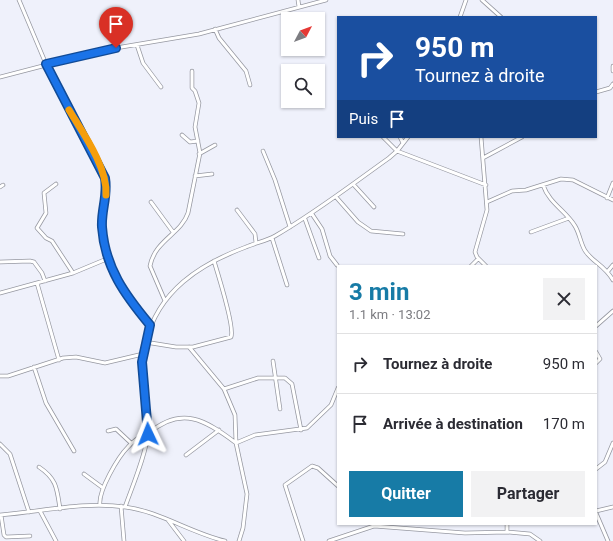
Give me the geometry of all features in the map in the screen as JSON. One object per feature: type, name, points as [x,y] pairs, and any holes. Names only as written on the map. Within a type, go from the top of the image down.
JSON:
[{"type":"street","points":[[19,0],[46,64],[105,178],[106,189],[102,228],[109,258],[119,285],[150,325]]},
{"type":"street","points":[[298,0],[299,7]]},
{"type":"street","points":[[0,77],[104,50],[137,45],[215,29],[326,0]]},
{"type":"street","points":[[460,16],[466,0]]},
{"type":"street","points":[[482,0],[500,16]]},
{"type":"street","points":[[215,29],[219,38],[246,72],[250,85]]},
{"type":"street","points":[[137,45],[143,63],[161,87]]},
{"type":"street","points":[[613,66],[613,71]]},
{"type":"street","points":[[165,301],[150,266],[154,253],[186,219],[200,154],[195,127],[199,103],[196,91],[192,88],[192,71]]},
{"type":"street","points":[[597,92],[610,88],[613,84]]},
{"type":"street","points":[[182,135],[190,142],[198,140]]},
{"type":"street","points":[[384,138],[397,151],[486,185]]},
{"type":"street","points":[[400,138],[403,143]]},
{"type":"street","points":[[125,507],[139,468],[148,433],[143,354],[150,325],[165,301],[185,279],[206,264],[256,243],[272,238],[305,219],[397,151],[407,138]]},
{"type":"street","points":[[481,138],[488,210],[475,255],[485,265]]},
{"type":"street","points":[[483,158],[520,138]]},
{"type":"street","points":[[200,154],[215,145]]},
{"type":"street","points":[[263,151],[275,180],[290,227]]},
{"type":"street","points":[[195,176],[212,174]]},
{"type":"street","points":[[487,202],[512,192],[543,186],[561,179],[573,180],[613,200]]},
{"type":"street","points":[[607,198],[613,183]]},
{"type":"street","points":[[56,184],[44,193],[46,213],[37,228],[46,238],[52,241],[72,273]]},
{"type":"street","points":[[353,184],[374,207]]},
{"type":"street","points":[[543,186],[550,200],[569,218],[580,234],[584,250],[608,271],[613,280]]},
{"type":"street","points":[[336,197],[358,222],[371,231],[403,234]]},
{"type":"street","points":[[151,202],[173,232]]},
{"type":"street","points":[[237,210],[255,234],[256,243]]},
{"type":"street","points":[[312,214],[322,229],[330,256],[337,265]]},
{"type":"street","points":[[531,232],[569,218]]},
{"type":"street","points":[[305,219],[319,258]]},
{"type":"street","points":[[320,237],[324,234]]},
{"type":"street","points":[[272,238],[287,286]]},
{"type":"street","points":[[0,293],[72,273],[109,258]]},
{"type":"street","points":[[472,265],[478,259]]},
{"type":"street","points":[[146,342],[176,347],[189,347],[232,336],[228,313],[214,261]]},
{"type":"street","points":[[0,262],[34,262],[42,273],[45,281]]},
{"type":"street","points":[[608,271],[613,265]]},
{"type":"street","points":[[37,283],[58,360]]},
{"type":"street","points":[[597,325],[613,311]]},
{"type":"street","points":[[189,347],[224,389],[235,415],[236,443],[246,494],[243,528],[239,541]]},
{"type":"street","points":[[0,376],[8,376],[58,360],[76,357],[110,362],[143,354]]},
{"type":"street","points":[[597,354],[600,360],[597,362]]},
{"type":"street","points":[[272,361],[280,409]]},
{"type":"street","points":[[34,367],[46,403],[74,450]]},
{"type":"street","points":[[224,389],[258,378],[285,378],[292,384],[301,430]]},
{"type":"street","points":[[236,443],[255,435],[301,430],[311,426],[331,405],[337,390]]},
{"type":"street","points":[[100,505],[100,497],[117,462],[131,444],[163,422],[186,418],[199,419],[219,430],[236,443]]},
{"type":"street","points":[[108,431],[116,429],[131,444]]},
{"type":"street","points":[[186,455],[219,430]]},
{"type":"street","points":[[597,468],[605,462],[613,443]]},
{"type":"street","points":[[0,444],[10,454],[29,512]]},
{"type":"street","points":[[303,541],[285,484],[312,466],[318,468],[337,485]]},
{"type":"street","points":[[39,467],[50,474],[54,481],[60,509]]},
{"type":"street","points":[[84,474],[104,488]]},
{"type":"street","points":[[30,536],[6,537],[4,534],[1,515],[100,505],[121,506],[168,520],[198,533],[225,541]]},
{"type":"street","points":[[121,506],[124,541]]},
{"type":"street","points":[[597,512],[613,507]]},
{"type":"street","points":[[40,511],[56,541]]},
{"type":"street","points":[[597,514],[608,541]]},
{"type":"street","points":[[168,520],[184,541]]},
{"type":"street","points":[[329,541],[374,525],[427,528],[465,533],[507,532],[530,534],[540,541]]},
{"type":"street","points":[[507,525],[507,532]]},
{"type":"slow traffic","points":[[69,110],[99,164],[105,178],[106,195]]},
{"type":"route","points":[[116,48],[46,64],[105,178],[106,201],[102,228],[116,279],[137,310],[150,325],[142,362],[148,434]]}]
